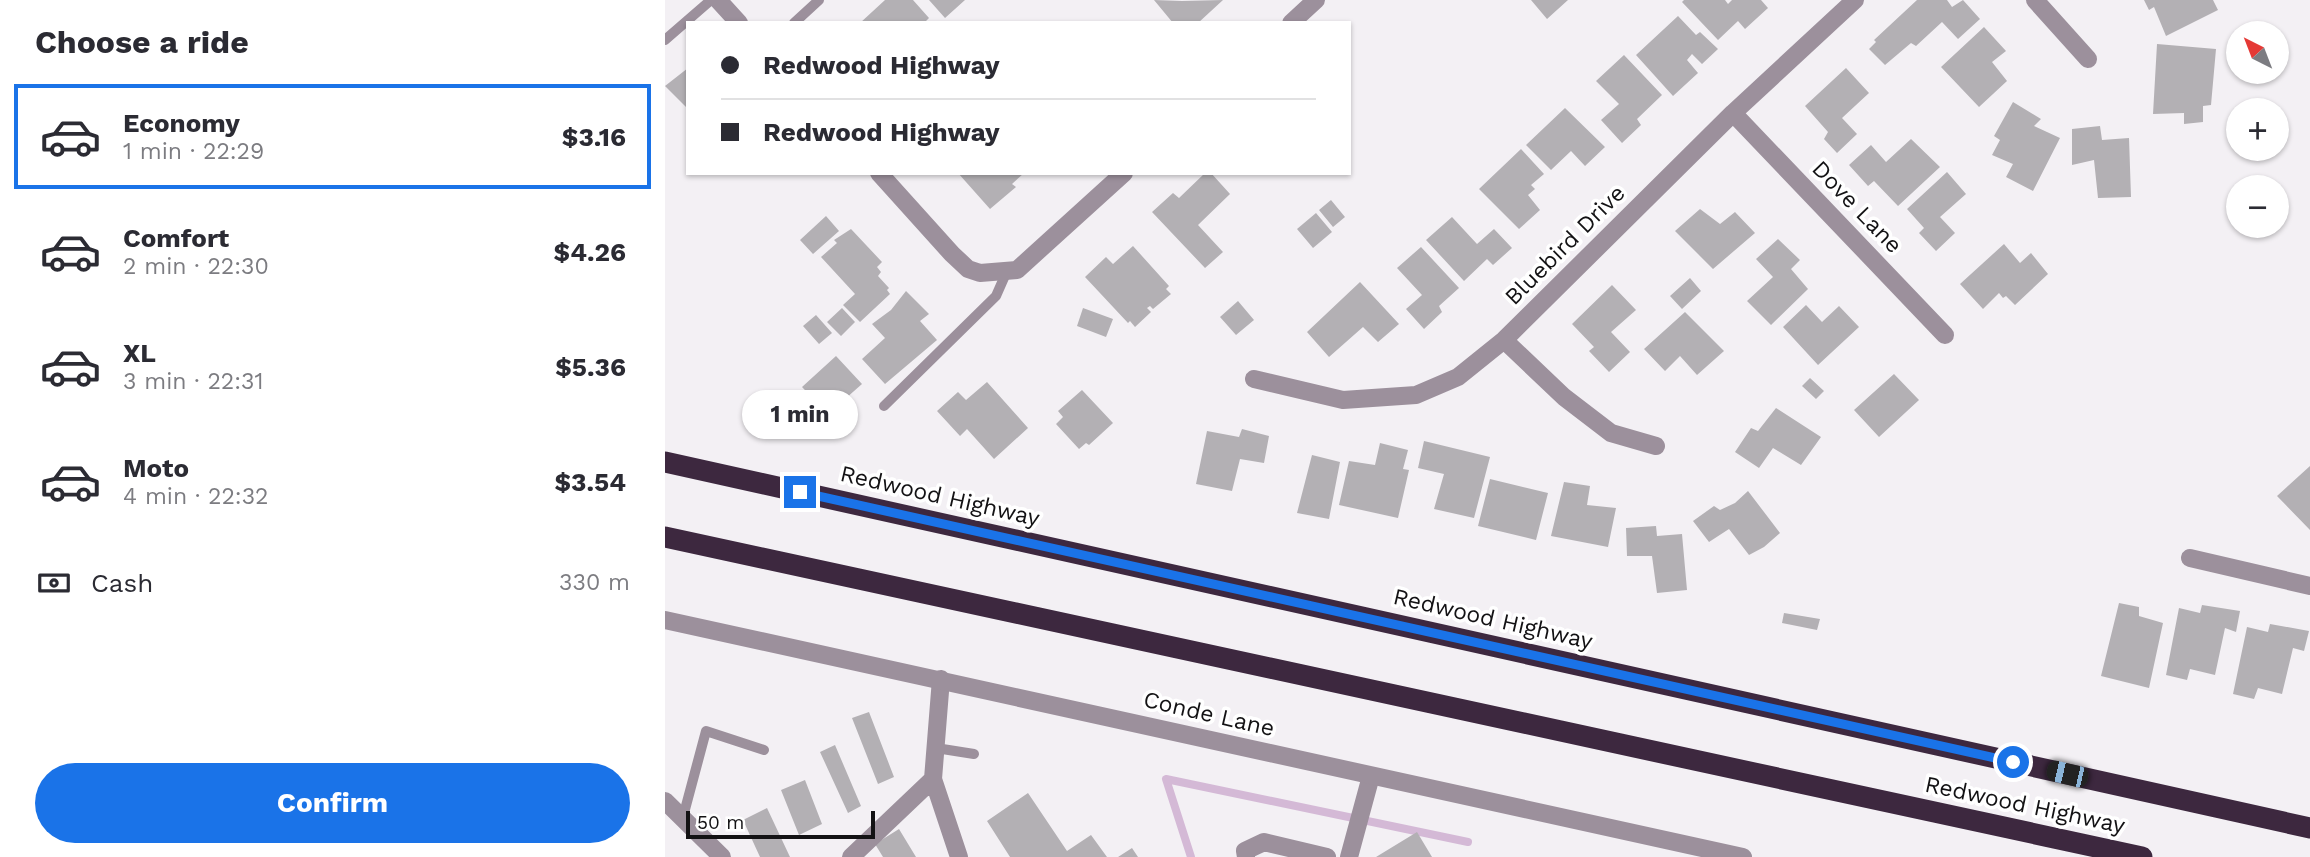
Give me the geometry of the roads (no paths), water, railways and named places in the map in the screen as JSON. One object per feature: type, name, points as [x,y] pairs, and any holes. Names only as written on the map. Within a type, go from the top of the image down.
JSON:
[{"type":"highway","name":"Redwood Highway","points":[[665,461],[2310,828]]},
{"type":"highway","name":"Redwood Highway","points":[[665,537],[2143,857]]},
{"type":"street","points":[[717,0],[737,21]]},
{"type":"street","points":[[1293,21],[1316,0]]},
{"type":"street","name":"Bluebird Drive","points":[[1254,379],[1343,400],[1416,396],[1458,377],[1504,340],[1733,113],[1855,0]]},
{"type":"street","points":[[2035,0],[2088,59]]},
{"type":"street","name":"Dove Lane","points":[[1733,113],[1945,335]]},
{"type":"street","points":[[881,175],[952,254],[968,269],[980,273],[1017,270],[1122,175]]},
{"type":"street","points":[[1504,340],[1565,397],[1611,433],[1656,446]]},
{"type":"street","points":[[2190,558],[2310,586]]},
{"type":"street","name":"Conde Lane","points":[[665,620],[1743,857]]},
{"type":"street","points":[[941,679],[933,779],[959,857]]},
{"type":"street","points":[[1349,857],[1371,776]]},
{"type":"street","points":[[851,857],[933,779]]},
{"type":"street","points":[[665,801],[722,857]]},
{"type":"street","points":[[1246,857],[1245,851],[1264,842],[1327,857]]},
{"type":"lane","points":[[687,21],[711,0]]},
{"type":"lane","points":[[796,21],[819,0]]},
{"type":"lane","points":[[665,40],[686,22]]},
{"type":"lane","points":[[884,406],[996,296],[1007,271]]},
{"type":"lane","points":[[683,817],[706,731],[764,750]]},
{"type":"lane","points":[[936,748],[974,754]]},
{"type":"waterway","points":[[1191,857],[1166,779],[1468,842]]}]
